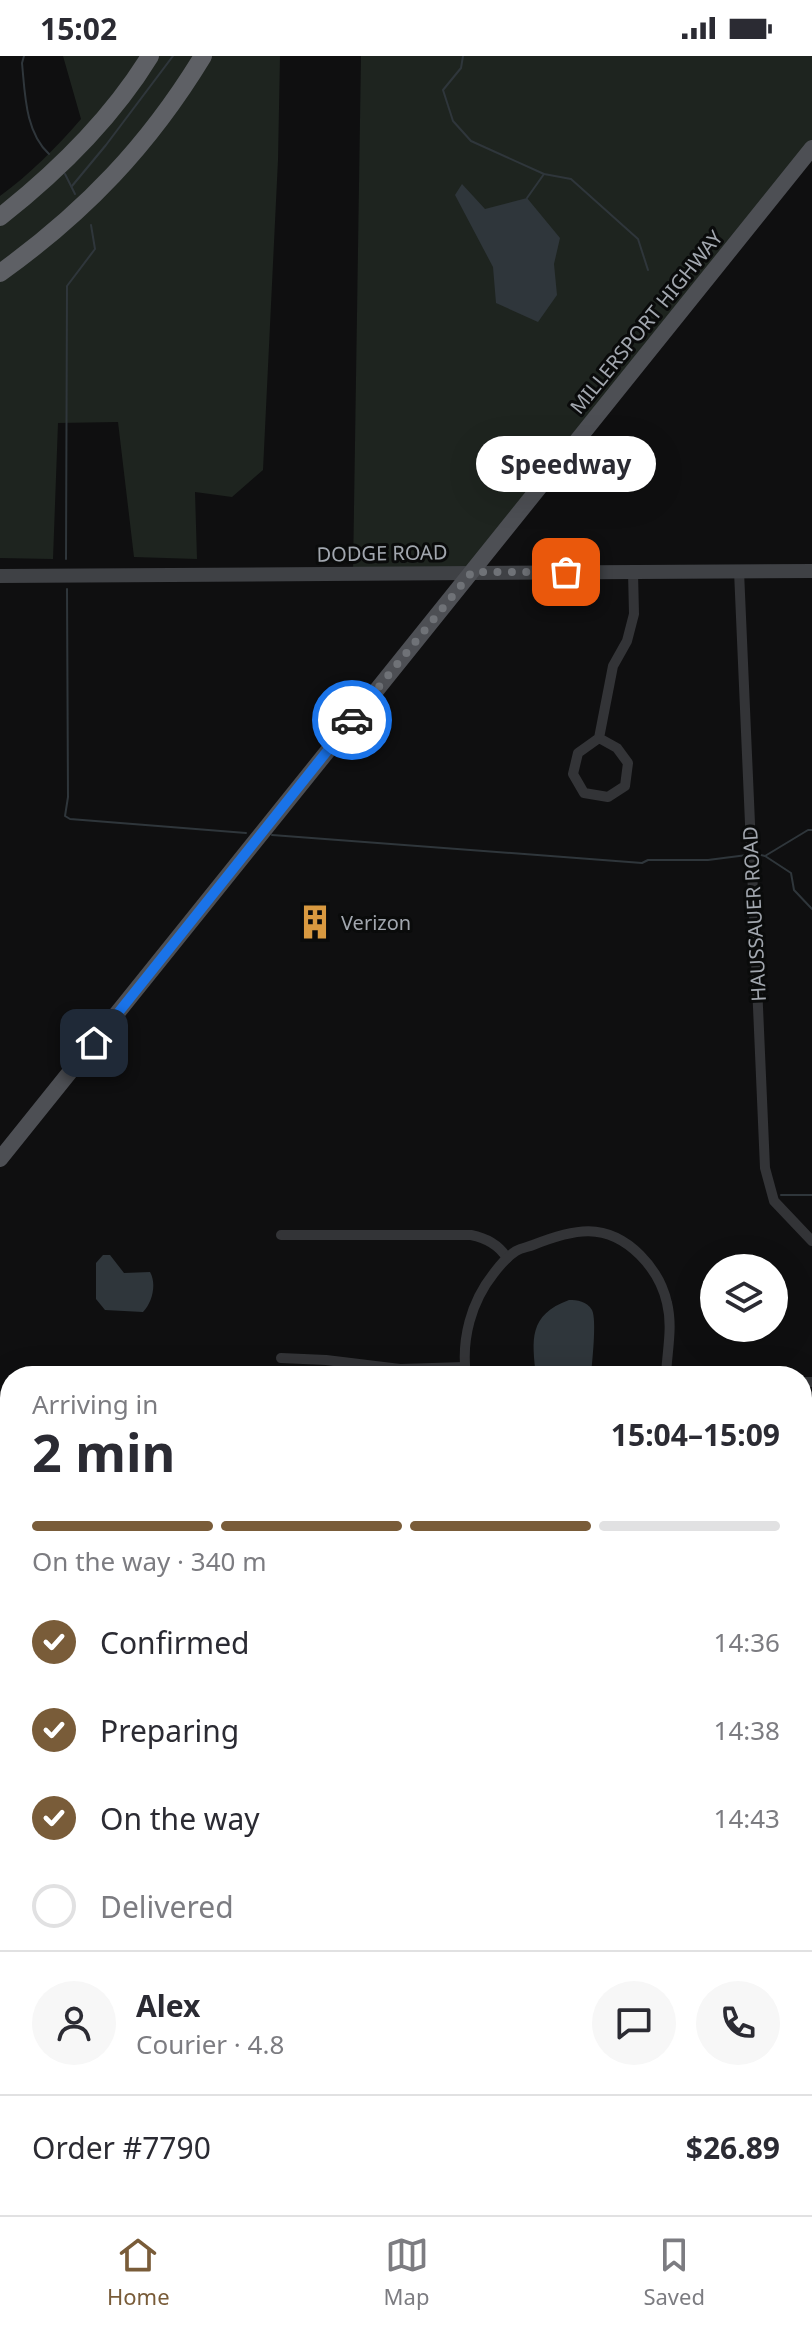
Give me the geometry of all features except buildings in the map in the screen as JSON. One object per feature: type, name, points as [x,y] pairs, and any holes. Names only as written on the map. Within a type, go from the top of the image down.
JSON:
[{"type":"highway","points":[[0,217],[38,187],[69,155],[125,92],[150,56]]},
{"type":"highway","points":[[0,273],[32,250],[125,165],[161,119],[203,56]]},
{"type":"main road","name":"MILLERSPORT HIGHWAY","points":[[0,1159],[812,148]]},
{"type":"street","name":"HAUSSAUER ROAD","points":[[739,571],[765,1168],[774,1201],[812,1241]]},
{"type":"street","name":"DODGE ROAD","points":[[0,576],[812,571]]},
{"type":"street","points":[[599,738],[617,748],[628,763],[625,786],[608,797],[584,793],[573,774],[578,753],[599,738],[613,666],[627,641],[634,614],[633,572]]},
{"type":"street","points":[[465,1366],[465,1340],[473,1309],[488,1281],[516,1251],[575,1231],[601,1232],[623,1241],[652,1269],[667,1303],[670,1333],[667,1366]]},
{"type":"street","points":[[281,1235],[471,1235],[486,1239],[503,1250],[507,1258]]},
{"type":"street","points":[[281,1358],[375,1366]]},
{"type":"street","points":[[0,1608],[0,1677]]},
{"type":"shaded area","points":[[63,56],[280,56],[263,470],[232,497],[195,492],[197,559],[134,557],[118,422],[58,423],[53,559],[0,558],[0,196],[43,160],[81,119]]},
{"type":"shaded area","points":[[361,56],[812,56],[812,148],[472,572],[353,573]]},
{"type":"shaded area","points":[[462,184],[485,209],[527,198],[560,238],[554,264],[557,295],[538,322],[496,303],[493,267],[455,195]]},
{"type":"shaded area","points":[[103,1255],[110,1255],[124,1273],[150,1272],[152,1293],[143,1312],[105,1310],[96,1299],[96,1263]]},
{"type":"shaded area","points":[[569,1300],[578,1301],[592,1310],[592,1366],[535,1366],[534,1340],[539,1321],[556,1306]]},
{"type":"waterway","points":[[24,56],[22,63],[28,112],[35,135],[49,154]]},
{"type":"waterway","points":[[72,186],[173,56]]},
{"type":"waterway","points":[[463,56],[461,68],[443,90],[453,121],[471,141],[544,174],[571,179],[638,239],[648,270]]},
{"type":"waterway","points":[[65,174],[75,194]]},
{"type":"waterway","points":[[527,198],[544,174]]},
{"type":"waterway","points":[[66,559],[67,286],[95,249],[91,225]]},
{"type":"waterway","points":[[67,589],[68,797],[65,816],[70,819],[246,833]]},
{"type":"waterway","points":[[765,856],[812,830]]},
{"type":"waterway","points":[[272,835],[642,863],[648,860],[708,860],[747,855]]},
{"type":"waterway","points":[[757,854],[791,873],[794,890],[812,909]]},
{"type":"waterway","points":[[781,1195],[812,1195]]},
{"type":"way so far","points":[[352,720],[472,572],[566,572]]},
{"type":"place","name":"Speedway","points":[[566,572]]},
{"type":"place","name":"Verizon","points":[[315,922]]},
{"type":"route","points":[[94,1043],[352,720]]}]
